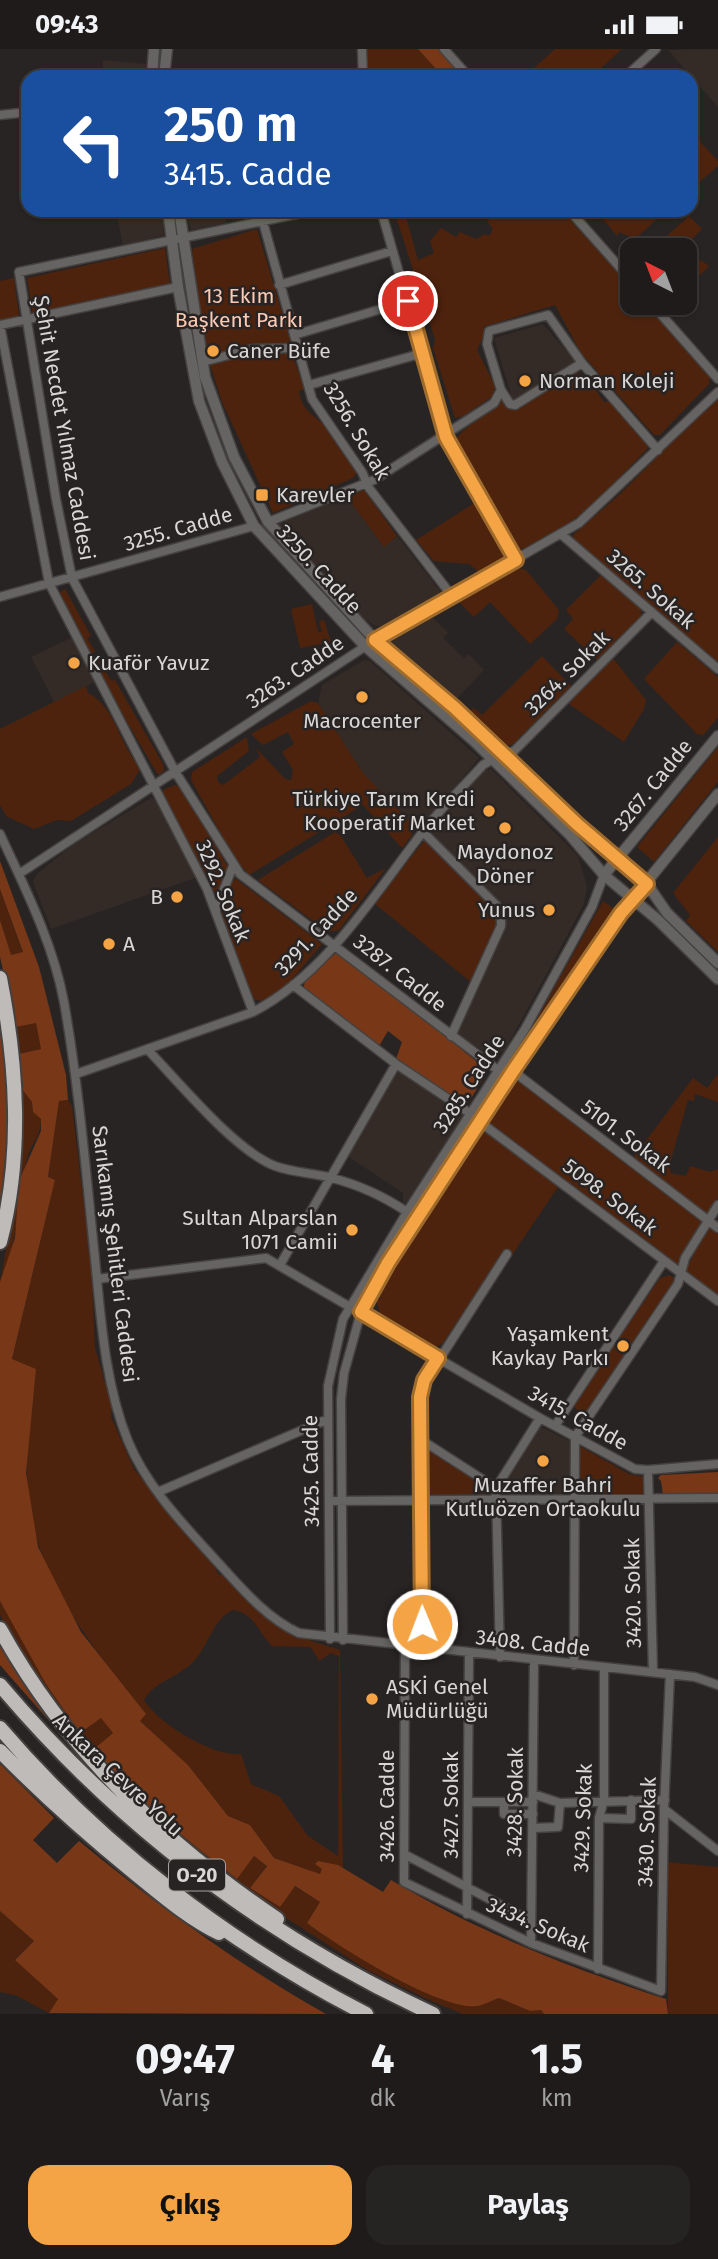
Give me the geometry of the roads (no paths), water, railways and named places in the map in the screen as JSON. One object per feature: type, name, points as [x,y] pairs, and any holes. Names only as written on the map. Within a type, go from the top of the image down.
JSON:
[{"type":"highway","points":[[0,978],[13,1055],[15,1110],[12,1178],[0,1242]]},
{"type":"highway","points":[[0,1629],[42,1698],[105,1777],[204,1867],[290,1928],[330,1962]]},
{"type":"highway","name":"Ankara Çevre Yolu","points":[[0,1685],[57,1750],[148,1835],[251,1914],[330,1962],[433,2014]]},
{"type":"highway","name":"O-20","points":[[0,1728],[37,1769],[108,1837],[177,1893],[261,1953],[366,2014]]},
{"type":"highway","points":[[0,1751],[62,1812],[163,1896],[201,1924],[261,1953]]},
{"type":"street","points":[[152,70],[154,49]]},
{"type":"street","points":[[165,70],[167,49]]},
{"type":"street","points":[[362,49],[363,70]]},
{"type":"street","points":[[444,49],[463,70]]},
{"type":"street","points":[[633,70],[656,49]]},
{"type":"street","points":[[0,115],[21,113]]},
{"type":"street","name":"3250. Cadde","points":[[170,217],[178,240],[202,362],[219,421],[242,475],[268,522],[375,640],[647,884],[667,913],[718,963]]},
{"type":"street","name":"3250. Cadde","points":[[178,217],[178,287],[199,401],[222,462],[254,526],[365,646],[493,759],[570,835],[604,875],[658,920],[718,979]]},
{"type":"street","points":[[178,240],[285,217]]},
{"type":"street","points":[[383,217],[446,437],[516,560]]},
{"type":"street","points":[[575,217],[620,267]]},
{"type":"street","name":"3256. Sokak","points":[[263,222],[279,285],[318,409],[366,483],[452,596]]},
{"type":"street","name":"Şehit Necdet Yılmaz Caddesi","points":[[176,773],[72,578],[25,320],[19,272],[178,240]]},
{"type":"street","points":[[279,285],[393,251]]},
{"type":"street","points":[[0,325],[178,287]]},
{"type":"street","points":[[294,335],[408,301]]},
{"type":"street","points":[[582,363],[515,405],[510,404],[501,390],[488,344],[489,331],[548,314],[582,363],[658,450]]},
{"type":"street","points":[[662,315],[717,375]]},
{"type":"street","name":"Şehit Necdet Yılmaz Caddesi","points":[[0,325],[50,583],[155,786]]},
{"type":"street","points":[[202,362],[252,349],[298,348]]},
{"type":"street","points":[[309,386],[423,353]]},
{"type":"street","points":[[254,526],[366,483],[446,437],[494,403],[501,390]]},
{"type":"street","name":"3263. Cadde","points":[[19,874],[365,646],[562,535],[592,513],[718,392]]},
{"type":"street","name":"3255. Cadde","points":[[0,597],[254,526]]},
{"type":"street","name":"3265. Sokak","points":[[562,535],[718,669]]},
{"type":"street","name":"3264. Sokak","points":[[504,754],[514,751],[652,612]]},
{"type":"street","name":"3267. Cadde","points":[[604,875],[718,736]]},
{"type":"street","points":[[493,759],[504,754]]},
{"type":"street","name":"3291. Cadde","points":[[76,1075],[253,1012],[293,985],[335,944],[423,832],[483,765],[493,759]]},
{"type":"street","name":"3287. Cadde","points":[[176,773],[233,866],[250,882],[499,1071]]},
{"type":"street","name":"3292. Sokak","points":[[155,786],[216,910],[253,1012]]},
{"type":"street","points":[[632,899],[718,794]]},
{"type":"street","points":[[423,832],[496,905],[502,917],[501,926],[451,1036]]},
{"type":"street","name":"Sarıkamış Şehitleri Caddesi","points":[[0,834],[53,956],[76,1075],[104,1340],[120,1416],[136,1458],[158,1492],[217,1561],[279,1623],[299,1633],[343,1640]]},
{"type":"street","points":[[216,910],[233,866]]},
{"type":"street","name":"3285. Cadde","points":[[349,1305],[499,1071],[592,907],[604,875]]},
{"type":"street","name":"3285. Cadde","points":[[361,1312],[388,1263],[513,1071],[632,899]]},
{"type":"street","points":[[293,985],[396,1063],[471,1114]]},
{"type":"street","points":[[147,1049],[223,1127],[256,1154],[274,1165],[328,1178],[384,1196],[407,1212]]},
{"type":"street","points":[[280,1265],[396,1063]]},
{"type":"street","points":[[499,1071],[513,1071]]},
{"type":"street","name":"5101. Sokak","points":[[513,1071],[718,1228]]},
{"type":"street","name":"5098. Sokak","points":[[480,1122],[718,1301]]},
{"type":"street","points":[[574,1665],[575,1437],[678,1284],[685,1258],[718,1205]]},
{"type":"street","points":[[423,1649],[421,1388],[507,1254]]},
{"type":"street","name":"3415. Cadde","points":[[97,1279],[266,1258],[540,1418],[635,1469],[718,1464]]},
{"type":"street","points":[[555,1426],[664,1261]]},
{"type":"street","name":"3425. Cadde","points":[[330,1639],[330,1372],[349,1305]]},
{"type":"street","name":"3425. Cadde","points":[[343,1640],[342,1386],[361,1312]]},
{"type":"street","points":[[500,1657],[496,1488],[540,1418]]},
{"type":"street","points":[[158,1492],[328,1419]]},
{"type":"street","points":[[420,1439],[496,1488]]},
{"type":"street","name":"3420. Sokak","points":[[648,1470],[653,1672]]},
{"type":"street","points":[[330,1501],[718,1498]]},
{"type":"street","name":"3408. Cadde","points":[[343,1640],[670,1674],[695,1677],[718,1685]]},
{"type":"street","name":"3426. Cadde","points":[[404,1882],[405,1647]]},
{"type":"street","name":"3427. Sokak","points":[[467,1914],[469,1654]]},
{"type":"street","name":"3428. Sokak","points":[[531,1943],[534,1661]]},
{"type":"street","name":"3429. Sokak","points":[[598,1969],[599,1818],[604,1800],[604,1668]]},
{"type":"street","name":"3430. Sokak","points":[[662,1991],[664,1804],[670,1674]]},
{"type":"street","points":[[468,1802],[504,1803],[533,1798],[560,1803],[631,1800],[664,1804],[718,1851]]},
{"type":"street","points":[[599,1818],[631,1819],[631,1800]]},
{"type":"street","points":[[504,1803],[504,1814],[533,1814]]},
{"type":"street","points":[[533,1828],[558,1827],[560,1803]]},
{"type":"street","points":[[404,1854],[531,1921]]},
{"type":"street","name":"3434. Sokak","points":[[404,1882],[531,1943],[662,1991]]},
{"type":"place","name":"Caner Büfe","points":[[213,351]]},
{"type":"place","name":"Norman Koleji","points":[[525,381]]},
{"type":"place","name":"Karevler","points":[[262,495]]},
{"type":"place","name":"Kuaför Yavuz","points":[[74,663]]},
{"type":"place","name":"Macrocenter","points":[[362,697]]},
{"type":"place","name":"Türkiye Tarım Kredi Kooperatif Market","points":[[489,811]]},
{"type":"place","name":"Maydonoz Döner","points":[[505,828]]},
{"type":"place","name":"B","points":[[177,897]]},
{"type":"place","name":"Yunus","points":[[549,910]]},
{"type":"place","name":"A","points":[[109,944]]},
{"type":"place","name":"Sultan Alparslan 1071 Camii","points":[[352,1230]]},
{"type":"place","name":"Yaşamkent Kaykay Parkı","points":[[623,1346]]},
{"type":"place","name":"Muzaffer Bahri Kutluözen Ortaokulu","points":[[543,1461]]},
{"type":"place","name":"ASKİ Genel Müdürlüğü","points":[[372,1699]]},
{"type":"park label","name":"13 Ekim Başkent Parkı","points":[[239,308]]}]
